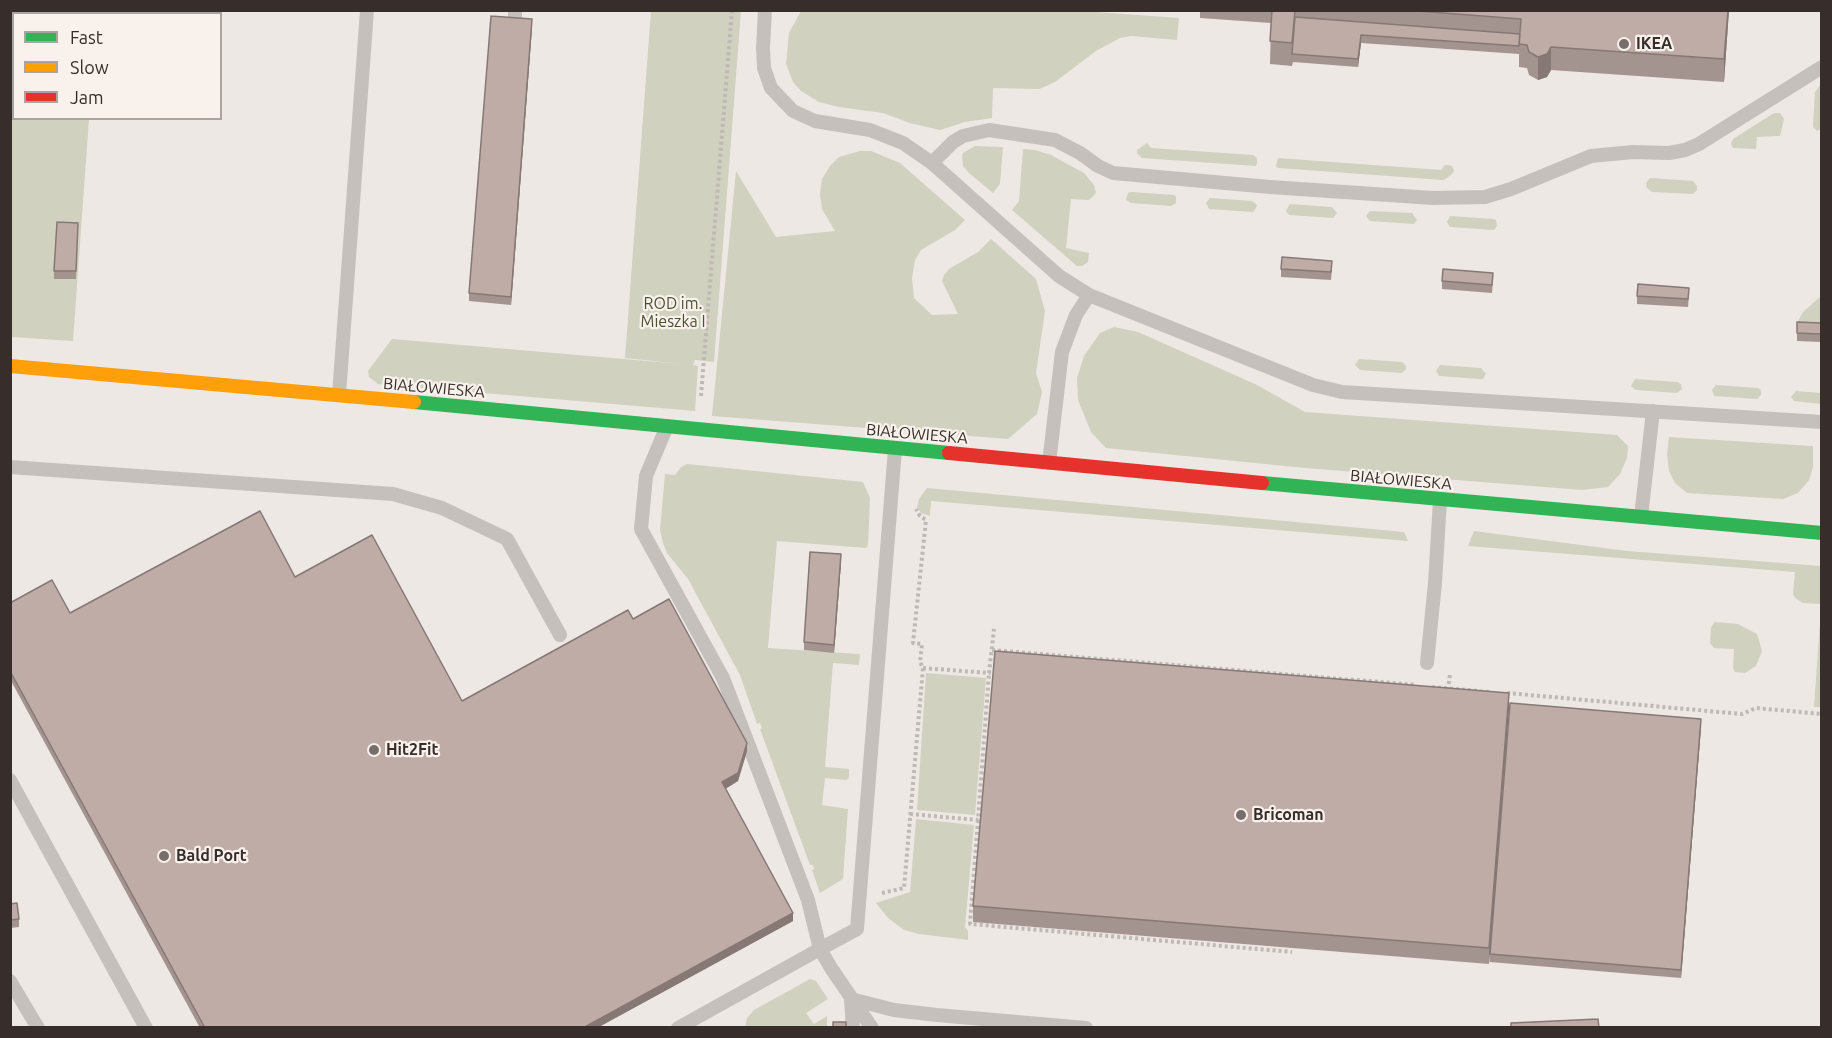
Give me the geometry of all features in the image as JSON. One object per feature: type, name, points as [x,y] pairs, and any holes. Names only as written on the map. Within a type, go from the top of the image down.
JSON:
[{"type":"street","name":"BIAŁOWIESKA","points":[[10,366],[339,395],[1440,500],[1821,533]]},
{"type":"lane","points":[[339,395],[367,10]]},
{"type":"lane","points":[[765,10],[764,68],[771,88],[793,111],[815,121],[870,130],[909,146],[932,163],[1059,276],[1089,296],[1313,385],[1334,391],[1821,422]]},
{"type":"lane","points":[[932,163],[953,142],[963,136],[989,130],[1055,140],[1113,173],[1433,198],[1485,197],[1511,189],[1591,156],[1634,152],[1668,153],[1685,150],[1699,144],[1821,67]]},
{"type":"lane","points":[[1049,463],[1062,352],[1076,315],[1089,296]]},
{"type":"lane","points":[[1641,517],[1653,411]]},
{"type":"lane","points":[[667,426],[646,476],[641,529],[723,678],[808,900],[820,950],[872,1028]]},
{"type":"lane","points":[[678,1028],[857,929],[895,449]]},
{"type":"lane","points":[[10,467],[393,494],[442,508],[507,539],[560,635]]},
{"type":"lane","points":[[1427,663],[1440,500]]},
{"type":"lane","points":[[10,780],[146,1028]]},
{"type":"lane","points":[[10,981],[38,1028]]},
{"type":"lane","points":[[851,999],[853,1028]]},
{"type":"lane","points":[[851,999],[894,1010],[1086,1028]]},
{"type":"path","points":[[704,361],[732,10]]},
{"type":"path","points":[[860,893],[879,894],[904,888],[923,668],[920,662],[922,644],[914,644],[926,520],[920,516],[915,503]]},
{"type":"path","points":[[994,629],[970,924],[1292,952]]},
{"type":"path","points":[[992,650],[1495,692]]},
{"type":"path","points":[[1448,696],[1451,665]]},
{"type":"path","points":[[923,668],[989,674]]},
{"type":"path","points":[[1507,693],[1742,714],[1756,708],[1821,714]]},
{"type":"path","points":[[910,814],[978,820]]},
{"type":"green space","points":[[10,11],[96,11],[12,12],[12,120],[89,120],[73,341],[11,337]]},
{"type":"green space","name":"ROD im. Mieszka I","points":[[651,11],[741,11],[714,362],[695,360],[693,365],[698,366],[695,411],[378,384],[369,377],[368,371],[392,339],[682,364],[625,358]]},
{"type":"green space","points":[[801,11],[1082,11],[1179,18],[1177,40],[1131,36],[1120,38],[1096,51],[1055,82],[1039,89],[993,88],[992,118],[965,122],[940,130],[910,123],[883,113],[819,102],[801,91],[793,82],[786,64],[789,33]]},
{"type":"green space","points":[[1821,84],[1821,129],[1817,131],[1813,127],[1815,92]]},
{"type":"green space","points":[[1774,113],[1780,113],[1784,119],[1780,136],[1757,137],[1756,149],[1733,148],[1731,144],[1733,139]]},
{"type":"green space","points":[[1147,143],[1151,148],[1253,155],[1257,158],[1257,163],[1256,166],[1142,158],[1137,150]]},
{"type":"green space","points":[[975,146],[1003,147],[1000,184],[993,193],[963,166],[963,153]]},
{"type":"green space","points":[[1023,149],[1051,155],[1084,173],[1094,185],[1096,193],[1089,200],[1071,199],[1066,248],[1089,253],[1088,262],[1082,266],[1077,266],[1012,210],[1019,201]]},
{"type":"green space","points":[[860,151],[871,151],[900,163],[965,220],[955,230],[921,250],[915,260],[912,278],[914,298],[932,315],[958,314],[942,281],[944,275],[949,269],[978,252],[991,239],[1036,279],[1045,311],[1036,373],[1042,392],[1037,414],[1008,439],[712,416],[736,171],[776,237],[835,231],[822,209],[820,194],[822,179],[839,157]]},
{"type":"green space","points":[[1278,158],[1441,170],[1448,165],[1452,166],[1454,171],[1444,180],[1278,168],[1276,166]]},
{"type":"green space","points":[[1650,178],[1693,181],[1697,190],[1693,194],[1652,192],[1647,188],[1646,183]]},
{"type":"green space","points":[[1128,193],[1174,195],[1176,203],[1171,206],[1131,203],[1126,200]]},
{"type":"green space","points":[[1210,198],[1252,201],[1257,205],[1253,212],[1209,209],[1206,203]]},
{"type":"green space","points":[[1290,204],[1332,207],[1337,213],[1333,218],[1289,215],[1286,211]]},
{"type":"green space","points":[[1370,211],[1412,213],[1417,220],[1414,224],[1370,221],[1366,216]]},
{"type":"green space","points":[[1450,216],[1493,219],[1496,220],[1497,226],[1494,230],[1450,227],[1447,222]]},
{"type":"green space","points":[[1821,296],[1821,330],[1797,323],[1803,312]]},
{"type":"green space","points":[[1114,327],[1138,332],[1257,385],[1305,412],[1617,435],[1628,446],[1627,458],[1620,474],[1608,487],[1582,490],[1305,468],[1106,448],[1091,432],[1078,400],[1077,378],[1084,356],[1100,333]]},
{"type":"green space","points":[[1359,359],[1402,362],[1406,369],[1402,373],[1360,370],[1355,365]]},
{"type":"green space","points":[[1440,365],[1481,368],[1486,374],[1483,379],[1439,376],[1436,371]]},
{"type":"green space","points":[[1635,379],[1677,382],[1681,384],[1682,389],[1677,393],[1636,390],[1631,386]]},
{"type":"green space","points":[[1716,385],[1758,388],[1761,390],[1761,395],[1757,399],[1714,396],[1712,390]]},
{"type":"green space","points":[[1796,391],[1821,393],[1821,404],[1794,401],[1791,397]]},
{"type":"green space","points":[[1669,437],[1813,446],[1813,467],[1809,480],[1798,493],[1783,499],[1687,493],[1675,483],[1669,471],[1667,454]]},
{"type":"green space","points":[[687,464],[863,482],[870,498],[868,546],[866,548],[777,541],[768,648],[860,654],[859,665],[833,663],[825,767],[849,769],[849,778],[846,780],[825,778],[822,805],[848,809],[843,879],[820,893],[812,870],[813,865],[810,865],[760,729],[762,728],[760,723],[757,724],[740,675],[688,579],[667,553],[663,543],[660,530],[665,474],[675,475],[681,467]]},
{"type":"green space","points":[[927,488],[1404,532],[1408,541],[931,501],[930,516],[921,513],[917,507],[919,499]]},
{"type":"green space","points":[[1474,531],[1627,551],[1821,566],[1821,604],[1803,603],[1795,598],[1793,594],[1795,572],[1468,546]]},
{"type":"green space","points":[[1821,608],[1821,707],[1814,707]]},
{"type":"green space","points":[[1715,622],[1738,624],[1757,634],[1762,651],[1756,666],[1745,673],[1735,672],[1733,668],[1734,649],[1714,648],[1710,643],[1711,627]]},
{"type":"green space","points":[[926,673],[986,678],[975,815],[917,810]]},
{"type":"green space","points":[[916,819],[974,825],[965,927],[968,931],[968,940],[904,930],[888,918],[876,903],[910,892]]},
{"type":"green space","points":[[810,979],[816,981],[828,999],[806,1013],[814,1024],[827,1016],[827,1027],[745,1027],[747,1018],[754,1010]]},
{"type":"building","points":[[1272,10],[1295,10],[1292,43],[1270,41]]},
{"type":"building","points":[[1405,10],[1728,10],[1724,59],[1551,47],[1547,54],[1538,57],[1529,52],[1527,45],[1519,44],[1521,19]]},
{"type":"building","points":[[491,16],[532,19],[511,297],[469,293]]},
{"type":"building","points":[[1295,17],[1520,34],[1519,46],[1361,35],[1358,59],[1292,54]]},
{"type":"building","points":[[57,222],[78,223],[76,271],[54,271]]},
{"type":"building","points":[[1282,257],[1332,261],[1331,272],[1281,269]]},
{"type":"building","points":[[1443,269],[1493,273],[1492,285],[1442,281]]},
{"type":"building","points":[[1638,284],[1689,288],[1688,299],[1637,296]]},
{"type":"building","points":[[1797,322],[1821,323],[1821,334],[1797,333]]},
{"type":"building","name":"Hit2Fit","points":[[260,511],[295,577],[372,535],[462,701],[628,610],[633,619],[669,599],[747,743],[738,773],[722,782],[793,913],[583,1028],[205,1028],[10,671],[10,603],[52,580],[70,613]]},
{"type":"building","points":[[810,552],[841,554],[834,645],[804,642]]},
{"type":"building","name":"Bricoman","points":[[995,651],[1509,693],[1489,948],[973,906]]},
{"type":"building","points":[[1510,703],[1701,719],[1681,970],[1490,954]]},
{"type":"building","points":[[17,903],[19,919],[10,920],[10,904]]},
{"type":"building","points":[[1598,1019],[1599,1028],[1511,1028],[1511,1023]]},
{"type":"building","points":[[833,1022],[846,1022],[846,1028],[833,1028]]},
{"type":"traffic: fast","points":[[414,402],[949,453]]},
{"type":"traffic: fast","points":[[1262,483],[1822,533]]},
{"type":"traffic: slow","points":[[10,366],[414,402]]},
{"type":"traffic: jam","points":[[949,453],[1262,483]]},
{"type":"place","name":"IKEA","points":[[1624,44]]},
{"type":"place","name":"Hit2Fit","points":[[374,750]]},
{"type":"place","name":"Bricoman","points":[[1241,815]]},
{"type":"place","name":"Bald Port","points":[[164,856]]}]
